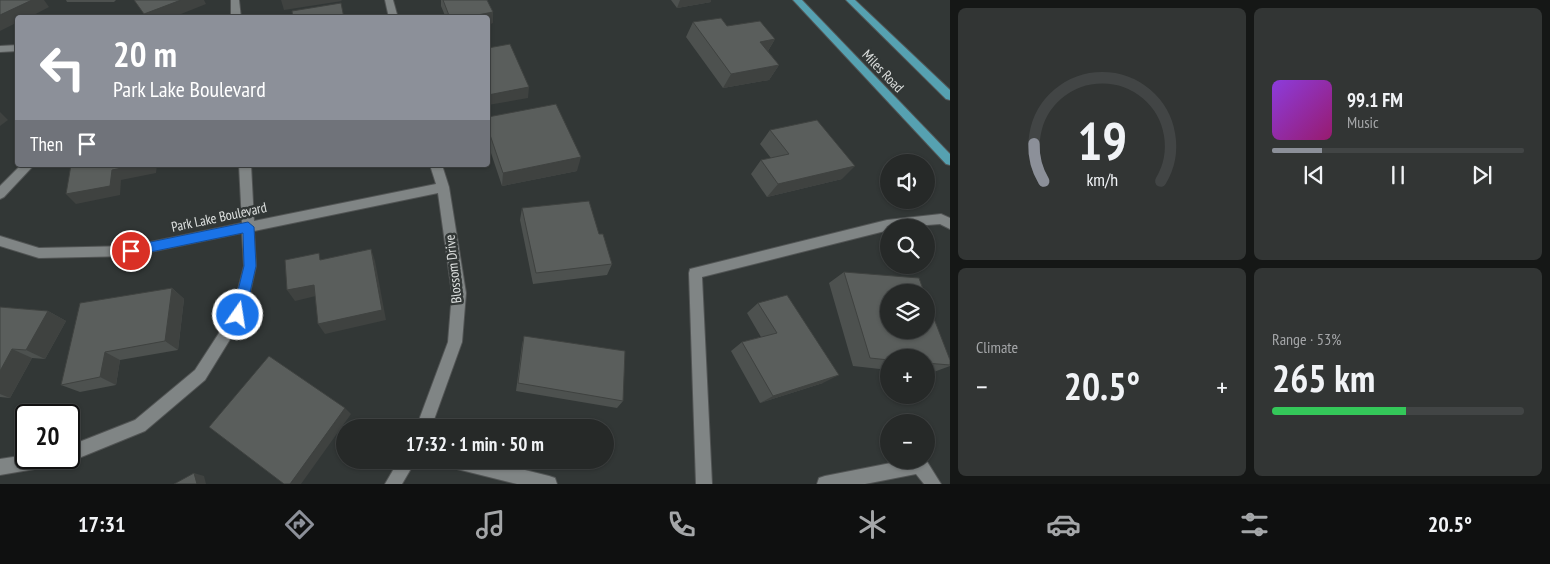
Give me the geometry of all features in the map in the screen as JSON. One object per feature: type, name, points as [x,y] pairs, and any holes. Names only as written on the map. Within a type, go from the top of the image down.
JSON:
[{"type":"main road","name":"Miles Road","points":[[796,0],[950,160]]},
{"type":"main road","name":"Miles Road","points":[[850,0],[950,96]]},
{"type":"street","points":[[235,0],[236,15]]},
{"type":"street","points":[[389,0],[393,15]]},
{"type":"street","points":[[0,49],[15,48]]},
{"type":"street","points":[[0,194],[26,167]]},
{"type":"street","points":[[80,450],[140,426],[200,375],[238,315],[250,266],[244,167]]},
{"type":"street","name":"Blossom Drive","points":[[426,419],[455,342],[459,293],[443,187],[437,167]]},
{"type":"street","name":"Park Lake Boulevard","points":[[0,241],[40,253],[131,251],[443,187]]},
{"type":"street","points":[[704,484],[695,273],[887,225],[941,219],[950,224]]},
{"type":"street","points":[[0,467],[15,464]]},
{"type":"street","points":[[825,484],[920,465],[933,484]]},
{"type":"street","points":[[393,484],[402,469]]},
{"type":"street","points":[[489,469],[549,484]]},
{"type":"building","points":[[0,0],[32,0],[0,15]]},
{"type":"building","points":[[134,0],[181,0],[144,14]]},
{"type":"building","points":[[443,0],[487,0],[493,12],[478,15],[449,15]]},
{"type":"building","points":[[341,3],[343,15],[293,15],[292,11]]},
{"type":"building","points":[[721,18],[727,26],[760,21],[775,39],[760,42],[779,65],[731,74],[693,22]]},
{"type":"building","points":[[510,44],[529,87],[490,95],[490,48]]},
{"type":"building","points":[[556,104],[581,157],[503,173],[490,135],[490,117]]},
{"type":"building","points":[[817,120],[855,166],[778,184],[761,160],[789,154],[770,130]]},
{"type":"building","points":[[71,167],[127,167],[112,170],[110,186],[66,194]]},
{"type":"building","points":[[589,201],[599,234],[603,234],[612,264],[536,273],[522,208]]},
{"type":"building","points":[[371,249],[382,310],[318,324],[314,285],[287,290],[285,260],[319,253],[320,260]]},
{"type":"building","points":[[844,272],[919,278],[921,284],[880,284],[880,339],[935,339],[935,321],[950,360],[950,365],[935,364],[935,349],[880,349],[880,359],[870,358]]},
{"type":"building","points":[[172,288],[165,341],[105,352],[100,377],[61,385],[80,303]]},
{"type":"building","points":[[787,295],[839,375],[773,396],[742,342],[777,333],[758,303]]},
{"type":"building","points":[[0,307],[48,311],[26,350],[12,349],[0,371]]},
{"type":"building","points":[[524,336],[625,351],[623,401],[518,383]]},
{"type":"building","points":[[269,356],[345,408],[290,484],[284,484],[209,427]]},
{"type":"building","points":[[194,473],[197,484],[174,484]]},
{"type":"route","points":[[131,251],[248,227],[250,266],[238,315]]}]
